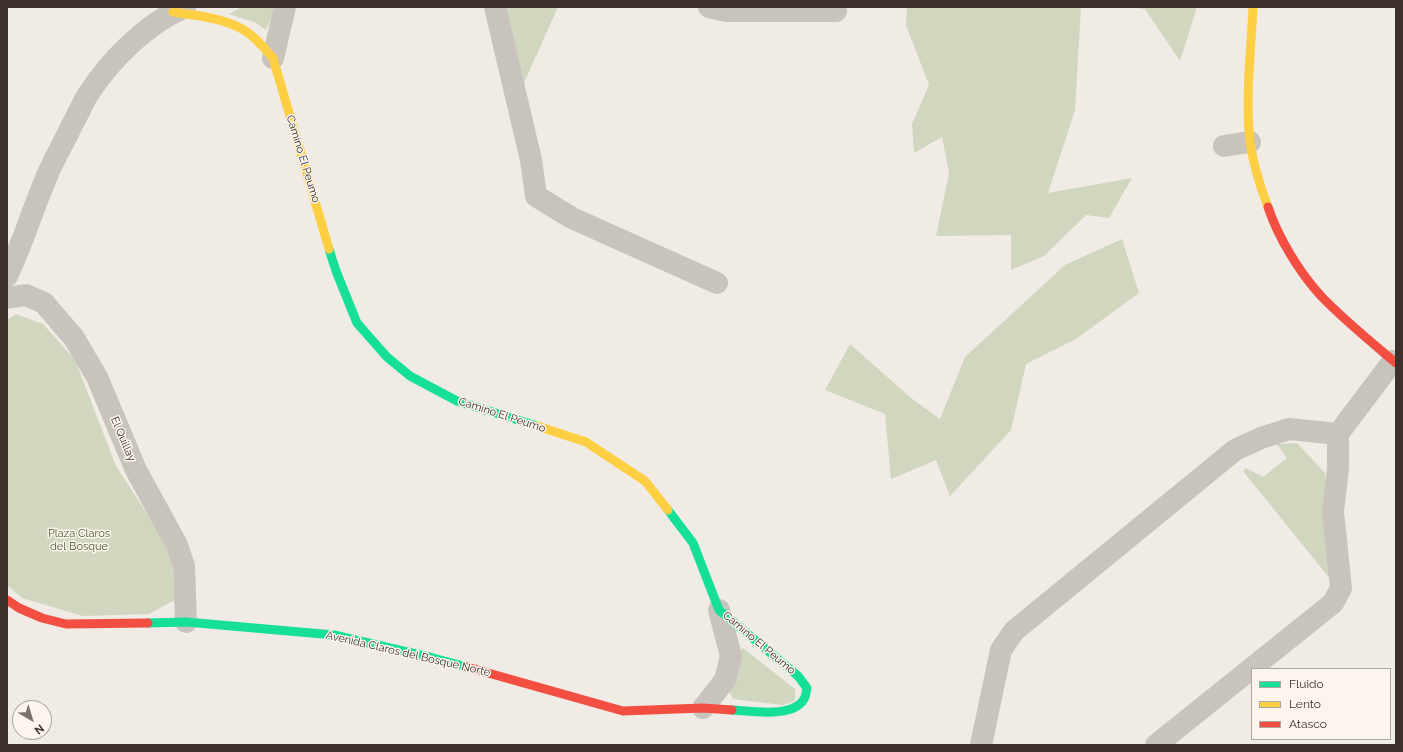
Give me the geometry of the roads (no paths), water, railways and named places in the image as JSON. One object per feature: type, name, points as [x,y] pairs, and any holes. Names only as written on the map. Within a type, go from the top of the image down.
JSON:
[{"type":"street","name":"Camino El Peumo","points":[[273,58],[285,7]]},
{"type":"street","points":[[495,7],[531,160],[536,196],[572,218],[717,283]]},
{"type":"street","points":[[709,7],[726,10],[836,11]]},
{"type":"street","points":[[1252,7],[1248,99],[1250,142],[1258,180],[1269,211],[1283,241],[1300,269],[1320,295],[1358,331],[1395,362],[1338,434],[1338,468],[1333,512],[1341,588],[1333,603],[1252,668]]},
{"type":"street","name":"Camino El Peumo","points":[[179,10],[224,22],[246,31],[263,46],[273,58],[336,271],[357,323],[386,357],[410,376],[457,401],[586,442],[645,481],[693,543],[719,610],[731,656],[725,680],[703,708]]},
{"type":"street","points":[[7,276],[16,258],[50,170],[87,96],[99,78],[129,46],[150,28],[179,10]]},
{"type":"street","points":[[1224,146],[1250,142]]},
{"type":"street","name":"El Quillay","points":[[7,298],[26,295],[44,303],[74,338],[97,377],[136,470],[170,532],[184,566],[186,622]]},
{"type":"street","points":[[981,745],[1001,650],[1014,631],[1235,450],[1261,438],[1289,429],[1338,434]]},
{"type":"street","name":"Avenida Claros del Bosque Norte","points":[[7,600],[19,608],[42,618],[66,624],[186,622],[334,635],[433,658],[623,710],[703,708],[779,712],[793,709],[805,698]]},
{"type":"street","name":"Camino El Peumo","points":[[719,610],[798,676],[807,688],[805,698]]},
{"type":"street","points":[[1156,745],[1251,669]]},
{"type":"park label","name":"Plaza Claros del Bosque","points":[[79,540]]}]
